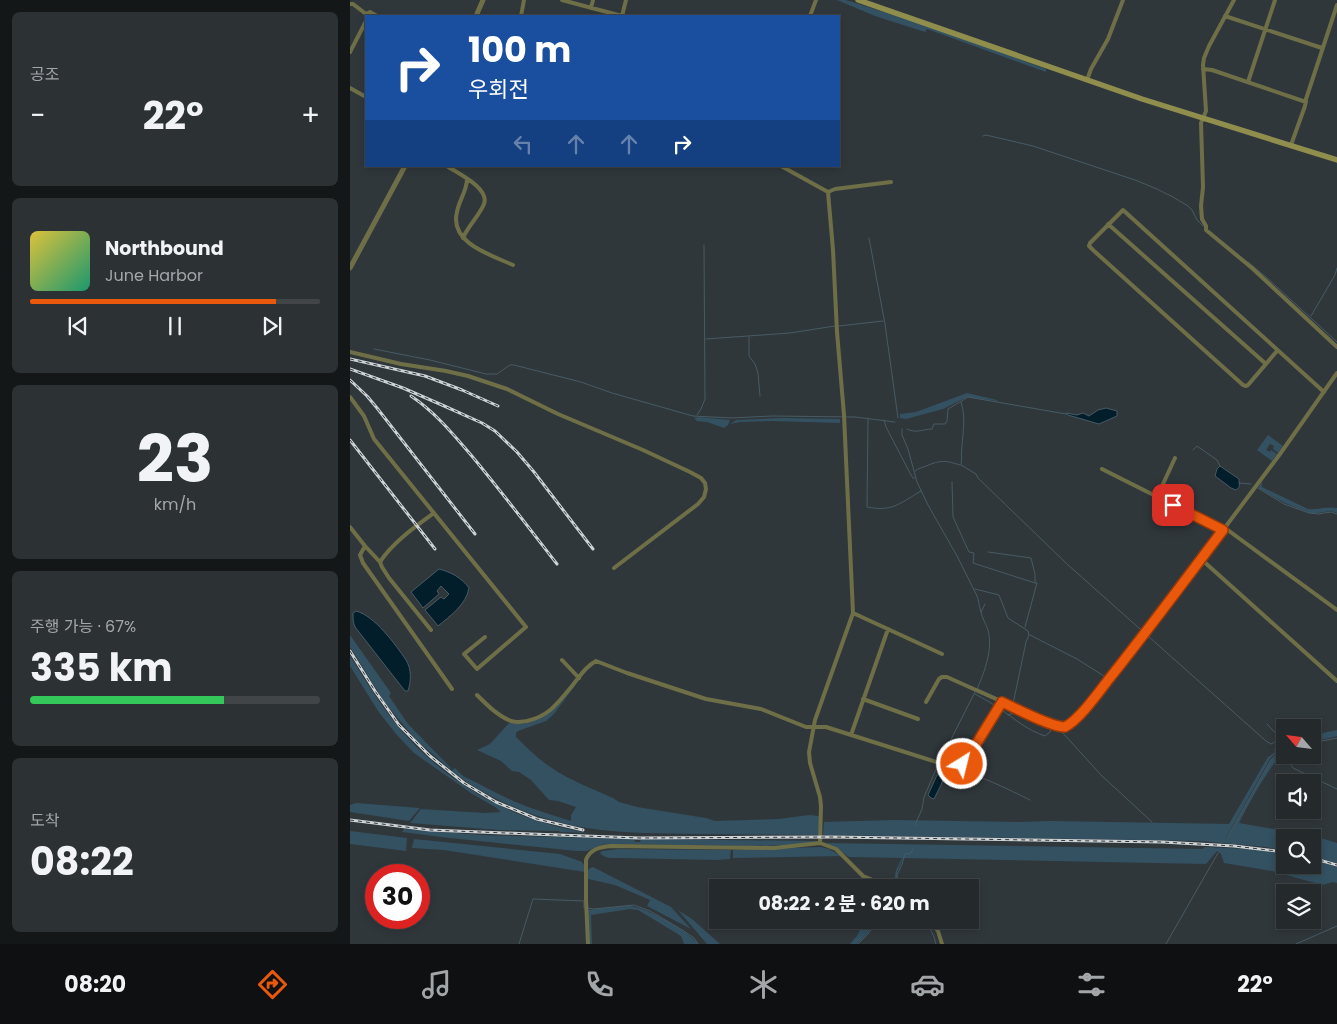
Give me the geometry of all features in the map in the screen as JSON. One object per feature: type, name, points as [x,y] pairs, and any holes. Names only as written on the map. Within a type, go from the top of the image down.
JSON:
[{"type":"main road","points":[[858,0],[866,1],[1087,80],[1337,160]]},
{"type":"street","points":[[476,15],[483,0]]},
{"type":"street","points":[[521,15],[524,0]]},
{"type":"street","points":[[562,0],[618,15]]},
{"type":"street","points":[[591,8],[594,0]]},
{"type":"street","points":[[622,15],[626,0]]},
{"type":"street","points":[[810,15],[816,0]]},
{"type":"street","points":[[1087,80],[1108,39],[1123,0]]},
{"type":"street","points":[[1234,0],[1204,58],[1206,111],[1201,122],[1202,219],[1206,230],[1252,268],[1337,348]]},
{"type":"street","points":[[1248,82],[1275,0]]},
{"type":"street","points":[[350,4],[353,4],[366,14],[370,12],[376,15]]},
{"type":"street","points":[[1290,145],[1337,5]]},
{"type":"street","points":[[1226,16],[1322,48]]},
{"type":"street","points":[[350,52],[365,23]]},
{"type":"street","points":[[1203,69],[1212,70],[1306,102]]},
{"type":"street","points":[[350,88],[365,96]]},
{"type":"street","points":[[350,268],[404,167]]},
{"type":"street","points":[[449,167],[478,188],[485,198],[463,238]]},
{"type":"street","points":[[783,167],[828,192]]},
{"type":"street","points":[[467,179],[467,186],[457,209],[455,221],[463,238],[469,244],[513,265]]},
{"type":"street","points":[[828,192],[835,189],[891,182]]},
{"type":"street","points":[[820,843],[822,834],[820,797],[810,763],[809,752],[815,720],[853,613],[844,417],[828,192]]},
{"type":"street","points":[[1277,351],[1248,385],[1243,385],[1089,246],[1090,243],[1122,210],[1324,392]]},
{"type":"street","points":[[1108,224],[1266,364]]},
{"type":"street","points":[[350,352],[401,364],[446,371],[485,381],[643,450],[701,478],[706,489],[704,497],[698,504],[614,568]]},
{"type":"street","points":[[926,702],[939,679],[942,677],[950,678],[1056,726],[1065,727],[1075,721],[1146,633],[1337,373]]},
{"type":"street","points":[[350,397],[364,416],[374,439],[526,628],[477,669],[464,654],[485,637]]},
{"type":"street","points":[[1157,497],[1175,458]]},
{"type":"street","points":[[1102,468],[1224,529],[1337,610]]},
{"type":"street","points":[[380,562],[384,555],[434,513]]},
{"type":"street","points":[[350,527],[380,562],[388,578],[431,630]]},
{"type":"street","points":[[365,546],[360,555],[363,563],[452,689]]},
{"type":"street","points":[[1201,559],[1337,681]]},
{"type":"street","points":[[853,613],[942,654]]},
{"type":"street","points":[[851,734],[888,629]]},
{"type":"street","points":[[562,660],[579,678]]},
{"type":"street","points":[[477,695],[501,715],[512,721],[519,722],[535,719],[549,712],[592,662],[600,661],[627,673],[706,699],[761,709],[806,727],[826,727],[949,766],[962,764],[967,759],[1002,702]]},
{"type":"street","points":[[863,699],[918,719]]},
{"type":"street","points":[[588,944],[586,860],[592,851],[604,846],[774,848],[820,843],[836,849],[864,876],[871,879]]},
{"type":"street","points":[[937,929],[942,944]]},
{"type":"shaded area","points":[[837,0],[846,0],[928,26],[1046,69],[1046,72],[927,29],[925,32],[875,16]]},
{"type":"shaded area","points":[[967,393],[997,401],[967,397],[943,409],[906,419],[900,418],[900,414],[916,412]]},
{"type":"shaded area","points":[[1106,408],[1117,411],[1117,416],[1099,424],[1066,413],[1077,415],[1083,413],[1089,416],[1098,410]]},
{"type":"shaded area","points":[[694,418],[730,420],[724,428],[707,422],[697,421]]},
{"type":"shaded area","points":[[782,418],[840,419],[840,423],[773,421],[730,424],[736,420]]},
{"type":"shaded area","points":[[1268,435],[1283,446],[1278,453],[1273,449],[1274,446],[1270,444],[1266,450],[1270,452],[1271,450],[1277,454],[1272,461],[1257,450]]},
{"type":"shaded area","points":[[1220,466],[1239,479],[1238,489],[1231,488],[1215,476]]},
{"type":"shaded area","points":[[1262,482],[1262,487],[1308,509],[1330,507],[1337,508],[1337,513],[1331,511],[1310,513],[1285,503],[1258,488]]},
{"type":"shaded area","points":[[439,569],[456,576],[469,588],[461,605],[438,626],[425,610],[441,597],[444,599],[449,594],[441,586],[437,591],[439,594],[423,608],[411,592]]},
{"type":"shaded area","points":[[356,611],[377,624],[406,660],[410,676],[408,691],[405,691],[355,627],[353,613]]},
{"type":"shaded area","points":[[350,635],[391,693],[389,696],[408,724],[450,769],[416,740],[385,703],[350,647]]},
{"type":"shaded area","points":[[350,656],[400,729],[447,773],[465,786],[502,807],[548,824],[587,833],[499,830],[410,823],[421,809],[484,813],[501,812],[414,753],[378,711],[350,666]]},
{"type":"shaded area","points":[[588,668],[554,714],[546,721],[516,733],[516,737],[547,765],[567,777],[619,802],[637,807],[715,821],[819,816],[820,835],[642,833],[587,828],[551,820],[516,808],[466,782],[451,771],[455,768],[463,776],[507,798],[571,821],[571,815],[576,807],[549,800],[531,780],[519,772],[512,771],[501,761],[477,750],[490,744],[509,723],[528,723],[549,713],[566,696]]},
{"type":"shaded area","points":[[1337,730],[1337,736],[1321,740],[1321,733]]},
{"type":"shaded area","points":[[1276,748],[1276,753],[1270,759],[1226,838],[1271,760],[1276,756],[1276,761],[1239,823],[1276,830],[1276,849],[1200,841],[823,835],[824,822],[895,820],[1229,824],[1268,757],[1275,752],[1274,749]]},
{"type":"shaded area","points":[[941,774],[944,776],[941,785],[934,799],[931,798],[928,795],[937,775]]},
{"type":"shaded area","points":[[356,803],[420,808],[409,821],[350,812],[350,805]]},
{"type":"shaded area","points":[[404,829],[482,835],[634,839],[635,842],[640,842],[641,839],[818,841],[793,845],[751,846],[608,844],[587,851],[577,851],[402,832]]},
{"type":"shaded area","points":[[350,831],[407,838],[406,851],[350,844]]},
{"type":"shaded area","points":[[1321,838],[1337,843],[1337,863],[1321,859]]},
{"type":"shaded area","points":[[414,839],[560,854],[582,862],[585,872],[444,850],[412,848]]},
{"type":"shaded area","points":[[826,843],[1249,849],[1276,853],[1276,872],[1224,863],[1221,854],[1217,851],[1206,864],[903,858],[897,872],[897,879],[894,879],[896,870],[902,858],[849,857]]},
{"type":"shaded area","points":[[821,847],[841,856],[733,858],[733,850]]},
{"type":"shaded area","points":[[619,849],[731,850],[730,859],[717,860],[612,858],[600,853],[602,851]]},
{"type":"shaded area","points":[[1321,862],[1337,867],[1337,883],[1318,884],[1283,874],[1321,874]]},
{"type":"shaded area","points":[[593,867],[671,907],[691,929],[647,906],[650,900],[615,885],[588,879],[588,870]]},
{"type":"shaded area","points":[[628,906],[655,914],[686,933],[698,944],[684,944],[681,936],[638,910],[630,909],[591,915],[592,944],[589,944],[587,910]]},
{"type":"shaded area","points":[[678,910],[692,919],[720,944],[707,944]]},
{"type":"shaded area","points":[[860,929],[871,929],[857,944],[850,944]]},
{"type":"waterway","points":[[983,136],[986,135],[1033,146],[1135,180],[1157,189],[1188,206],[1203,226]]},
{"type":"waterway","points":[[869,238],[885,324],[898,418]]},
{"type":"waterway","points":[[697,415],[705,399],[704,245]]},
{"type":"waterway","points":[[1248,262],[1337,342]]},
{"type":"waterway","points":[[1311,316],[1335,275],[1337,268]]},
{"type":"waterway","points":[[839,326],[883,321]]},
{"type":"waterway","points":[[706,339],[790,333],[835,326]]},
{"type":"waterway","points":[[749,337],[749,356],[755,364],[758,373],[760,396]]},
{"type":"waterway","points":[[374,349],[486,374],[497,374],[510,365],[514,365],[581,382],[612,393],[693,416],[732,418],[772,416],[855,417],[895,422]]},
{"type":"waterway","points":[[907,429],[920,431],[932,429],[934,424],[945,424],[948,409],[968,397],[1066,414]]},
{"type":"waterway","points":[[961,402],[964,419],[961,465],[976,474],[1067,564],[1266,741],[1271,744],[1276,742]]},
{"type":"waterway","points":[[868,419],[867,507],[889,508],[921,491]]},
{"type":"waterway","points":[[884,420],[911,475],[915,478]]},
{"type":"waterway","points":[[902,429],[902,435],[917,482],[977,596],[988,630],[989,652],[977,689]]},
{"type":"waterway","points":[[1193,450],[1197,446],[1217,460],[1220,466]]},
{"type":"waterway","points":[[915,471],[939,462],[960,465]]},
{"type":"waterway","points":[[952,482],[953,517],[969,552],[974,553],[973,563],[1035,583]]},
{"type":"waterway","points":[[1239,483],[1251,484]]},
{"type":"waterway","points":[[1258,488],[1284,504],[1309,513],[1331,512],[1337,514]]},
{"type":"waterway","points":[[988,552],[1031,558],[1035,583],[1037,583],[1025,627]]},
{"type":"waterway","points":[[975,589],[999,595],[1008,618],[1028,631],[1029,635],[1013,704]]},
{"type":"waterway","points":[[981,612],[985,604]]},
{"type":"waterway","points":[[1107,677],[1112,671],[1111,668],[1143,631]]},
{"type":"waterway","points":[[1139,638],[1144,632]]},
{"type":"waterway","points":[[1030,635],[1077,659],[1107,678]]},
{"type":"waterway","points":[[1112,670],[1130,648]]},
{"type":"waterway","points":[[978,689],[1031,713]]},
{"type":"waterway","points":[[915,825],[922,809],[924,797],[937,767],[975,692]]},
{"type":"waterway","points":[[975,694],[1039,734],[1045,736],[1052,727]]},
{"type":"waterway","points":[[1008,715],[1017,712],[1062,732],[1101,775],[1152,822]]},
{"type":"waterway","points":[[1267,724],[1276,734]]},
{"type":"waterway","points":[[1321,741],[1337,738]]},
{"type":"waterway","points":[[1227,838],[1271,760],[1276,755]]},
{"type":"waterway","points":[[1290,764],[1293,768],[1337,789]]},
{"type":"waterway","points":[[938,768],[939,775]]},
{"type":"waterway","points":[[944,777],[947,769],[964,771],[1030,800]]},
{"type":"waterway","points":[[898,879],[897,875],[905,854],[911,853],[913,849]]},
{"type":"waterway","points":[[1166,944],[1218,853]]},
{"type":"waterway","points":[[519,944],[533,899],[584,901],[584,908]]},
{"type":"waterway","points":[[587,908],[634,905],[650,911],[684,931],[694,938],[698,944]]},
{"type":"waterway","points":[[1296,944],[1337,926]]},
{"type":"waterway","points":[[858,944],[872,929]]},
{"type":"waterway","points":[[930,929],[936,944]]},
{"type":"railway","points":[[350,359],[425,376],[498,406]]},
{"type":"railway","points":[[350,369],[403,388],[482,423],[495,431],[534,472],[593,549]]},
{"type":"railway","points":[[350,380],[377,408],[475,534]]},
{"type":"railway","points":[[411,396],[436,416],[457,439],[557,564]]},
{"type":"railway","points":[[350,440],[435,549]]},
{"type":"railway","points":[[350,651],[399,725],[430,756],[464,783],[496,802],[537,819],[583,830]]},
{"type":"railway","points":[[350,820],[430,830],[639,838],[833,837],[1162,842],[1234,846],[1276,851]]},
{"type":"railway","points":[[1321,861],[1337,865]]},
{"type":"route","points":[[962,764],[1002,702],[1056,726],[1065,727],[1075,721],[1146,633],[1223,530],[1173,505]]}]
